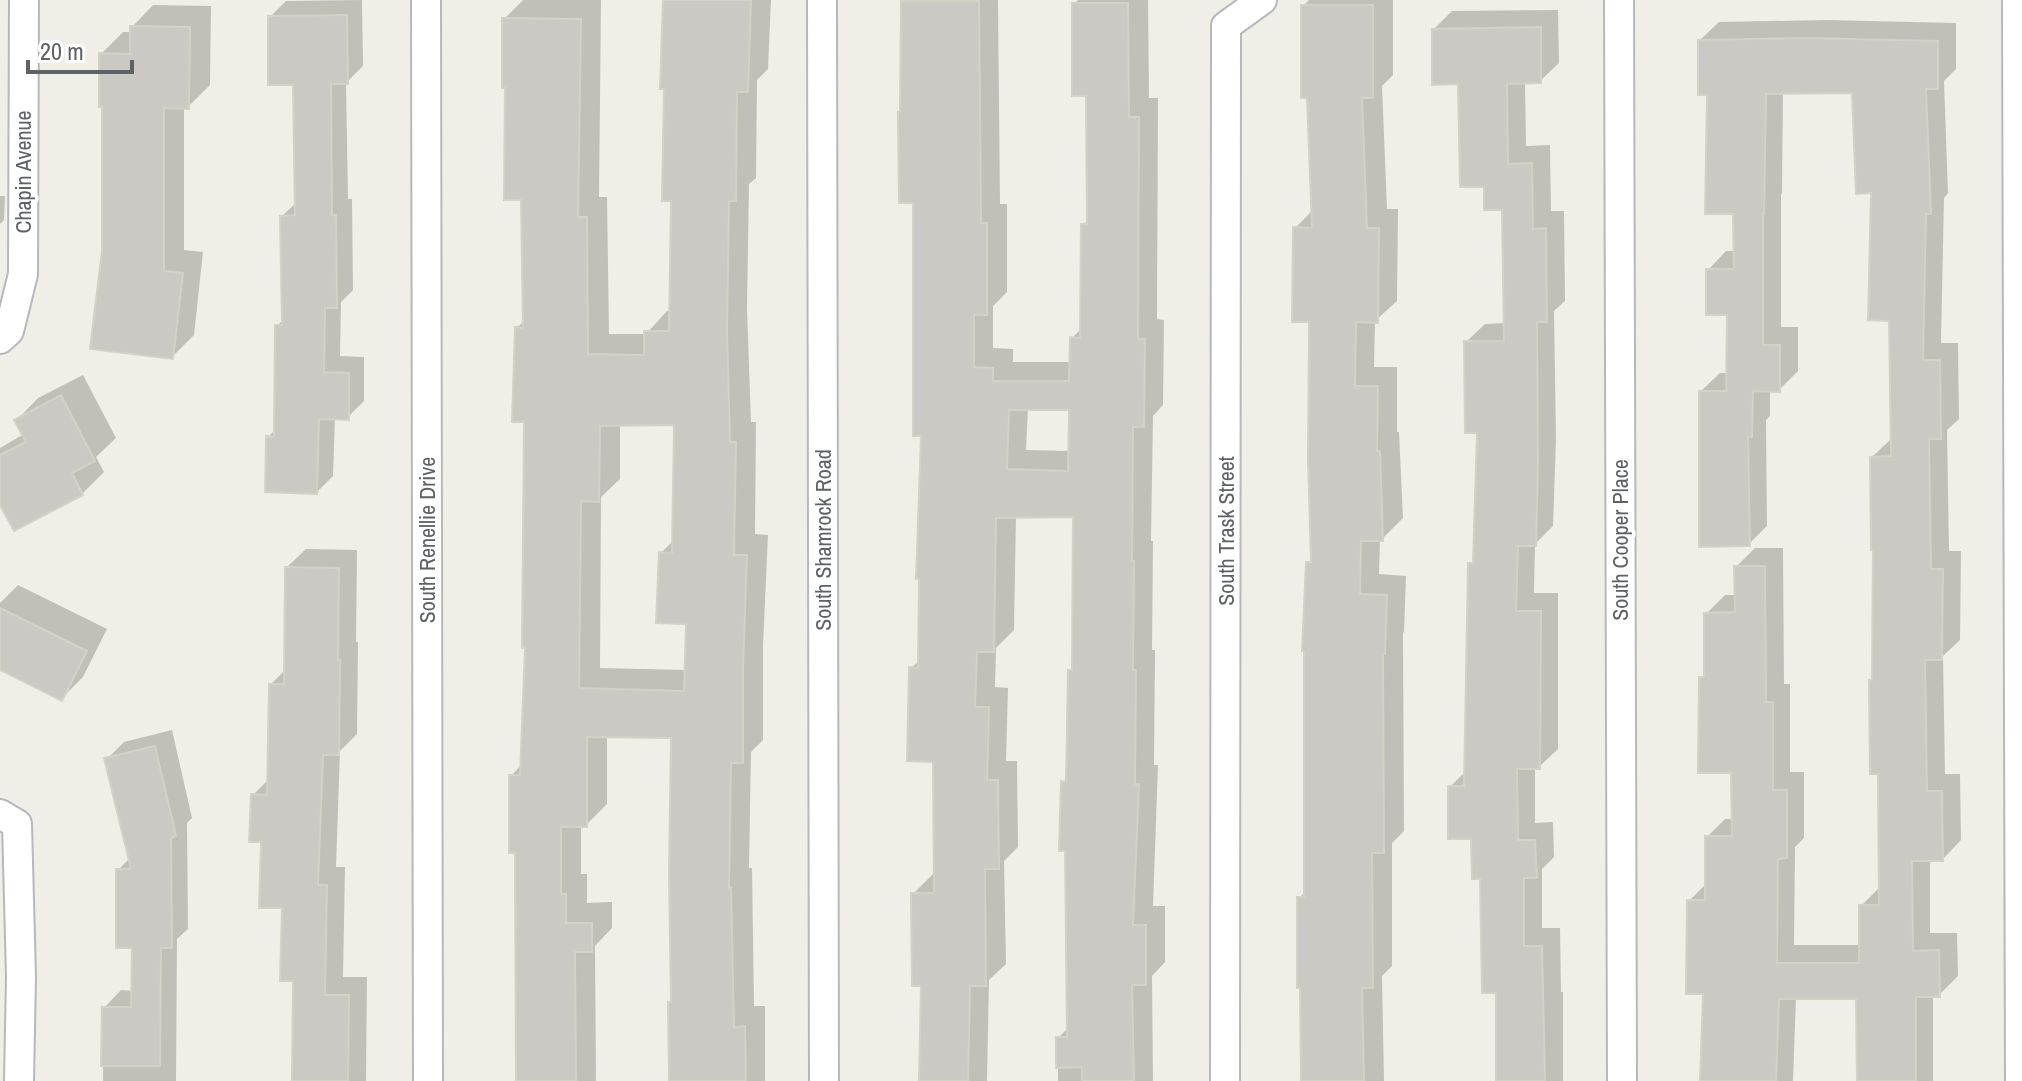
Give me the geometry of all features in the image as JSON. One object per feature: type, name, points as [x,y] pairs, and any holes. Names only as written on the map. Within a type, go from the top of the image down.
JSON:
[{"type":"street","name":"Chapin Avenue","points":[[0,339],[9,331],[23,274],[24,0]]},
{"type":"street","name":"South Renellie Drive","points":[[426,0],[428,1081]]},
{"type":"street","name":"South Shamrock Road","points":[[822,0],[824,1081]]},
{"type":"street","name":"South Trask Street","points":[[1225,1081],[1226,26],[1262,0]]},
{"type":"street","name":"South Cooper Place","points":[[1619,0],[1622,1081]]},
{"type":"street","points":[[2017,0],[2020,1081]]},
{"type":"street","points":[[0,814],[17,824],[21,977],[19,1081]]},
{"type":"building","points":[[663,0],[751,0],[748,92],[737,92],[736,201],[729,201],[727,330],[730,442],[736,442],[734,555],[747,555],[743,763],[731,763],[729,888],[734,1027],[745,1026],[746,1081],[669,1081],[671,738],[587,737],[587,827],[561,827],[561,894],[566,894],[566,923],[592,923],[592,952],[575,952],[576,1081],[516,1081],[515,853],[509,853],[509,775],[520,775],[525,648],[522,648],[524,422],[512,422],[515,327],[523,328],[521,200],[504,200],[502,18],[581,19],[578,217],[587,217],[588,354],[644,355],[644,331],[669,331],[671,201],[662,201],[664,89],[660,89]],"holes":[[[674,425],[672,553],[659,552],[656,623],[686,624],[684,691],[579,688],[581,501],[599,502],[600,426]]]},
{"type":"building","points":[[901,1],[979,1],[981,223],[987,223],[987,315],[974,315],[974,367],[993,368],[993,381],[1069,381],[1070,337],[1080,338],[1081,224],[1087,224],[1086,96],[1072,96],[1072,3],[1128,3],[1129,117],[1139,117],[1138,339],[1145,339],[1144,427],[1133,427],[1133,670],[1136,670],[1135,784],[1139,784],[1133,925],[1146,925],[1146,985],[1132,985],[1134,1081],[1082,1081],[1082,1067],[1056,1068],[1056,1037],[1067,1037],[1065,851],[1059,851],[1061,781],[1066,782],[1068,670],[1072,670],[1073,517],[996,518],[994,652],[977,652],[975,707],[989,707],[987,780],[998,780],[999,869],[985,869],[986,986],[970,986],[968,1081],[919,1081],[921,986],[912,986],[911,893],[934,893],[933,762],[907,761],[909,667],[918,668],[919,579],[916,579],[921,436],[913,436],[913,203],[899,203]],"holes":[[[1009,410],[1069,410],[1068,471],[1007,469]]]},
{"type":"building","points":[[1301,5],[1373,5],[1373,98],[1362,98],[1367,228],[1379,228],[1378,323],[1356,322],[1355,386],[1378,386],[1377,451],[1380,451],[1383,541],[1361,541],[1360,594],[1387,595],[1383,654],[1384,853],[1372,853],[1373,988],[1362,988],[1364,1081],[1301,1081],[1297,897],[1304,897],[1302,651],[1306,562],[1311,562],[1309,322],[1292,322],[1293,227],[1312,228],[1307,98],[1301,98]]},
{"type":"building","points":[[347,15],[348,84],[331,84],[332,215],[336,215],[337,308],[325,308],[324,372],[349,373],[349,420],[319,419],[317,494],[265,492],[266,436],[274,437],[275,325],[282,325],[280,216],[295,215],[293,85],[268,85],[268,16]]},
{"type":"building","points":[[130,26],[190,27],[189,109],[164,108],[164,271],[183,273],[173,359],[90,349],[102,251],[99,53],[130,54]]},
{"type":"building","points":[[1541,27],[1541,83],[1507,84],[1508,164],[1532,163],[1533,229],[1546,228],[1547,322],[1537,322],[1536,546],[1518,546],[1516,611],[1541,611],[1540,769],[1517,769],[1518,840],[1535,840],[1537,878],[1524,878],[1524,946],[1542,946],[1545,1081],[1496,1081],[1496,993],[1482,993],[1480,879],[1472,879],[1471,839],[1448,839],[1448,786],[1464,786],[1468,563],[1473,563],[1477,433],[1465,433],[1464,341],[1504,341],[1502,210],[1484,210],[1484,187],[1460,187],[1458,84],[1432,85],[1432,29]]},
{"type":"building","points":[[1807,38],[1938,41],[1938,89],[1926,89],[1931,214],[1926,214],[1923,360],[1940,360],[1941,439],[1929,439],[1931,569],[1943,569],[1942,660],[1925,660],[1927,791],[1942,791],[1943,861],[1912,861],[1913,951],[1939,950],[1940,997],[1916,997],[1916,1081],[1857,1081],[1856,999],[1779,999],[1776,1081],[1700,1081],[1703,994],[1686,994],[1687,900],[1705,900],[1705,836],[1732,836],[1731,773],[1698,773],[1699,677],[1704,677],[1704,613],[1735,612],[1734,566],[1765,566],[1766,702],[1773,702],[1773,790],[1787,790],[1787,858],[1778,859],[1777,963],[1859,963],[1859,905],[1879,905],[1878,774],[1870,774],[1873,550],[1870,457],[1891,456],[1889,321],[1868,320],[1871,193],[1856,194],[1852,93],[1766,94],[1763,345],[1780,345],[1780,392],[1753,391],[1752,437],[1748,437],[1750,546],[1699,547],[1699,391],[1726,391],[1727,315],[1706,315],[1706,269],[1734,269],[1733,214],[1705,214],[1707,95],[1698,95],[1698,40]]},
{"type":"building","points":[[61,395],[95,461],[72,473],[83,495],[14,531],[0,505],[0,455],[26,442],[14,420]]},
{"type":"building","points":[[285,567],[339,568],[339,755],[323,755],[318,885],[327,885],[325,995],[349,995],[348,1081],[292,1081],[293,981],[280,981],[282,908],[259,908],[261,842],[249,842],[251,794],[267,795],[269,684],[284,684]]},
{"type":"building","points":[[0,608],[87,651],[62,701],[0,670]]},
{"type":"building","points":[[155,746],[176,836],[171,838],[172,948],[161,948],[160,1066],[101,1066],[102,1007],[131,1007],[132,948],[116,948],[116,869],[131,869],[104,758]]}]
